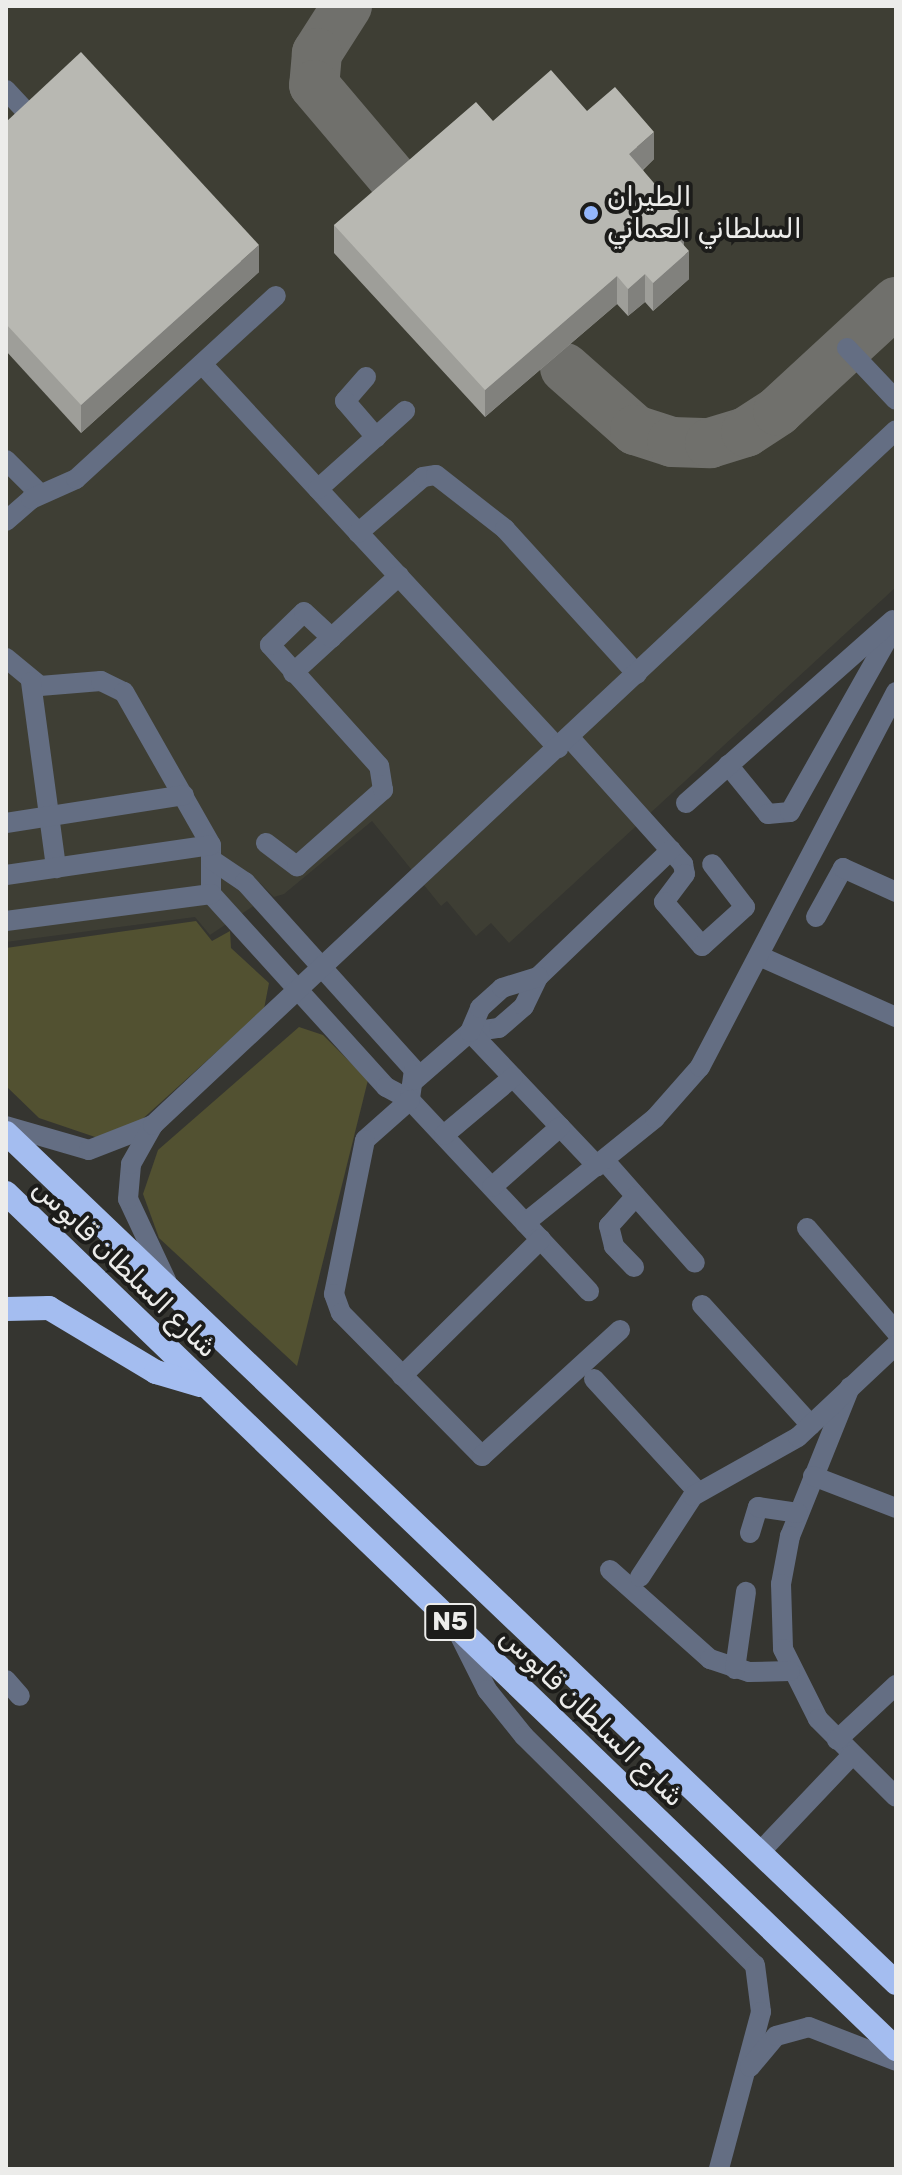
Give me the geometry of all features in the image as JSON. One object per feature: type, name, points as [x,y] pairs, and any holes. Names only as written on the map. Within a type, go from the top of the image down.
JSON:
[{"type":"highway","name":"شارع السلطان قابوس","points":[[6,1133],[896,1983]]},
{"type":"highway","name":"شارع السلطان قابوس","points":[[6,1193],[202,1385],[896,2049]]},
{"type":"highway","points":[[6,1309],[49,1308],[156,1372],[202,1385]]},
{"type":"street","points":[[6,90],[34,120]]},
{"type":"street","points":[[15,138],[54,100]]},
{"type":"street","points":[[6,521],[40,494],[76,479],[276,296]]},
{"type":"street","points":[[847,348],[896,400]]},
{"type":"street","points":[[202,364],[399,576],[671,850],[685,874],[666,894],[666,907],[706,946],[745,907],[712,864]]},
{"type":"street","points":[[366,377],[345,401],[376,437]]},
{"type":"street","points":[[318,489],[405,411]]},
{"type":"street","points":[[173,1293],[128,1199],[131,1164],[153,1125],[896,430]]},
{"type":"street","points":[[6,460],[40,494]]},
{"type":"street","points":[[358,533],[423,477],[436,475],[505,529],[637,674]]},
{"type":"street","points":[[293,673],[399,576]]},
{"type":"street","points":[[266,843],[297,866],[384,785],[379,766],[270,645],[299,614],[309,614],[332,638]]},
{"type":"street","points":[[686,803],[896,617]]},
{"type":"street","points":[[728,765],[768,814],[790,812],[896,624]]},
{"type":"street","points":[[6,658],[31,682],[56,868]]},
{"type":"street","points":[[31,682],[101,681],[124,692],[184,795],[212,853],[238,875],[405,1057],[413,1090],[444,1135],[589,1291]]},
{"type":"street","points":[[525,1223],[600,1163],[690,1081],[759,956],[896,692]]},
{"type":"street","points":[[6,823],[184,795]]},
{"type":"street","points":[[470,1032],[503,1025],[527,1003],[538,977],[671,850]]},
{"type":"street","points":[[6,875],[212,853]]},
{"type":"street","points":[[212,853],[205,880],[211,894],[391,1092],[413,1090]]},
{"type":"street","points":[[816,917],[843,868],[896,892]]},
{"type":"street","points":[[6,921],[211,894]]},
{"type":"street","points":[[759,956],[896,1017]]},
{"type":"street","points":[[538,977],[502,988],[477,1012],[470,1032],[365,1140],[334,1294],[341,1313],[472,1451],[486,1456],[620,1330]]},
{"type":"street","points":[[470,1032],[560,1127],[636,1196],[695,1263]]},
{"type":"street","points":[[444,1135],[513,1077]]},
{"type":"street","points":[[6,1126],[89,1150],[153,1125]]},
{"type":"street","points":[[492,1187],[560,1127]]},
{"type":"street","points":[[634,1267],[614,1246],[609,1226],[636,1196]]},
{"type":"street","points":[[807,1228],[896,1332]]},
{"type":"street","points":[[402,1376],[541,1239]]},
{"type":"street","points":[[702,1305],[811,1425]]},
{"type":"street","points":[[640,1577],[698,1492],[811,1425],[896,1345]]},
{"type":"street","points":[[594,1379],[698,1492]]},
{"type":"street","points":[[850,1387],[798,1513],[781,1584],[790,1671],[837,1740],[896,1797]]},
{"type":"street","points":[[813,1476],[896,1508]]},
{"type":"street","points":[[750,1533],[758,1507],[798,1513]]},
{"type":"street","points":[[610,1570],[698,1651],[735,1669],[790,1671]]},
{"type":"street","points":[[735,1669],[746,1592]]},
{"type":"street","points":[[456,1628],[487,1690],[524,1736],[751,1959],[762,1997],[746,2073],[719,2169]]},
{"type":"street","points":[[6,1680],[20,1696]]},
{"type":"street","points":[[837,1740],[896,1685]]},
{"type":"street","points":[[760,1852],[852,1755]]},
{"type":"street","points":[[746,2073],[776,2036],[809,2027],[896,2061]]},
{"type":"shaded area","points":[[6,6],[896,6],[896,587],[509,943],[491,923],[476,936],[447,901],[441,906],[372,821],[284,894],[274,897],[260,883],[247,894],[255,905],[210,935],[195,917],[6,942]]},
{"type":"shaded area","points":[[196,921],[212,941],[230,931],[231,948],[269,983],[264,1009],[138,1123],[98,1138],[39,1118],[6,1086],[6,948]]},
{"type":"shaded area","points":[[299,1027],[323,1035],[368,1080],[297,1366],[159,1238],[143,1194],[158,1150]]},
{"type":"building","points":[[81,52],[259,245],[81,405],[6,324],[6,122]]},
{"type":"building","points":[[551,70],[587,111],[615,87],[654,132],[629,154],[684,218],[670,230],[689,251],[653,283],[645,274],[628,289],[617,276],[485,390],[334,225],[476,102],[493,121]]},
{"type":"taxiway","points":[[347,6],[317,53],[314,85],[397,183]]},
{"type":"taxiway","points":[[565,368],[635,430],[672,442],[710,443],[746,432],[778,411],[896,302]]},
{"type":"place","name":"الطيران السلطاني العماني","points":[[591,213]]}]
